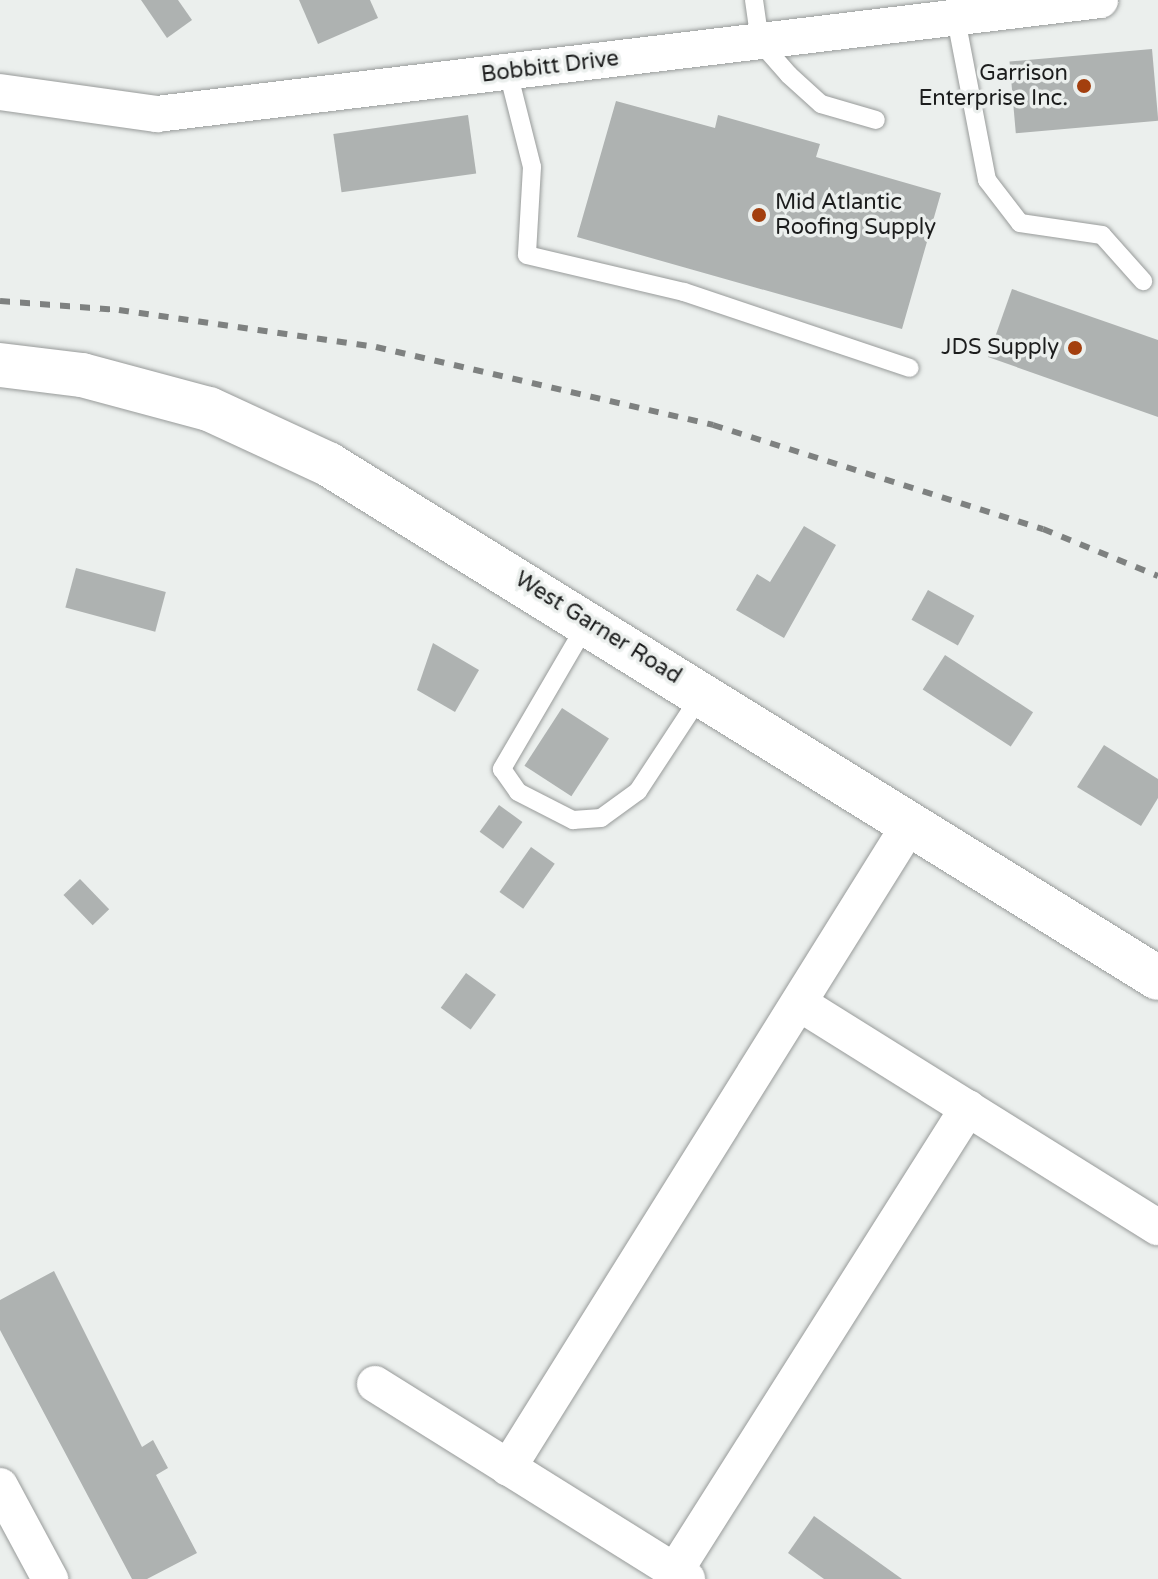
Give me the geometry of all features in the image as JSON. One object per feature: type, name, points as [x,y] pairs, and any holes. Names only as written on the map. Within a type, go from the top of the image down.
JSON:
[{"type":"main road","name":"West Garner Road","points":[[0,365],[82,375],[209,409],[328,464],[703,693],[1158,978]]},
{"type":"street","name":"Bobbitt Drive","points":[[0,92],[157,114],[1100,0]]},
{"type":"street","points":[[508,1468],[910,824]]},
{"type":"street","points":[[799,1003],[1158,1227]]},
{"type":"street","points":[[375,1384],[681,1575],[968,1108]]},
{"type":"street","points":[[0,1486],[50,1579]]},
{"type":"lane","points":[[754,0],[760,42],[821,104],[876,120]]},
{"type":"lane","points":[[956,19],[987,180],[1020,223],[1102,235],[1143,281]]},
{"type":"lane","points":[[508,72],[532,167],[527,255],[684,292],[910,368]]},
{"type":"lane","points":[[588,622],[502,769],[518,792],[573,820],[601,818],[638,791],[703,693]]},
{"type":"building","points":[[141,0],[178,0],[192,20],[167,38]]},
{"type":"building","points":[[299,0],[370,0],[378,18],[318,44]]},
{"type":"building","name":"Garrison Enterprise Inc.","points":[[1152,49],[1158,121],[1016,133],[1010,61]]},
{"type":"building","name":"Mid Atlantic Roofing Supply","points":[[616,101],[715,128],[718,115],[820,144],[816,157],[941,193],[902,329],[577,237]]},
{"type":"building","points":[[468,115],[476,173],[342,192],[333,134]]},
{"type":"building","name":"JDS Supply","points":[[1012,289],[1158,340],[1158,417],[988,357]]},
{"type":"building","points":[[804,526],[836,545],[784,638],[736,610],[757,574],[770,582]]},
{"type":"building","points":[[76,568],[166,592],[155,632],[65,608]]},
{"type":"building","points":[[928,590],[974,616],[958,645],[912,620]]},
{"type":"building","points":[[433,643],[479,670],[455,712],[417,690]]},
{"type":"building","points":[[945,655],[1033,712],[1011,747],[923,689]]},
{"type":"building","points":[[562,708],[609,738],[571,796],[524,766]]},
{"type":"building","points":[[1104,745],[1158,779],[1158,798],[1141,826],[1077,787]]},
{"type":"building","points":[[499,805],[522,822],[503,849],[480,832]]},
{"type":"building","points":[[531,847],[555,864],[523,909],[499,892]]},
{"type":"building","points":[[80,879],[109,909],[93,925],[63,895]]},
{"type":"building","points":[[466,973],[496,995],[471,1030],[441,1008]]},
{"type":"building","points":[[54,1271],[142,1447],[153,1440],[168,1468],[156,1475],[197,1553],[147,1579],[132,1579],[0,1330],[0,1300]]},
{"type":"building","points":[[814,1516],[902,1579],[824,1579],[788,1553]]},
{"type":"railway","points":[[0,301],[119,310],[376,347],[713,425],[1043,529],[1158,576]]},
{"type":"place","name":"Garrison Enterprise Inc.","points":[[1084,86]]},
{"type":"place","name":"Mid Atlantic Roofing Supply","points":[[759,215]]},
{"type":"place","name":"JDS Supply","points":[[1075,348]]}]
